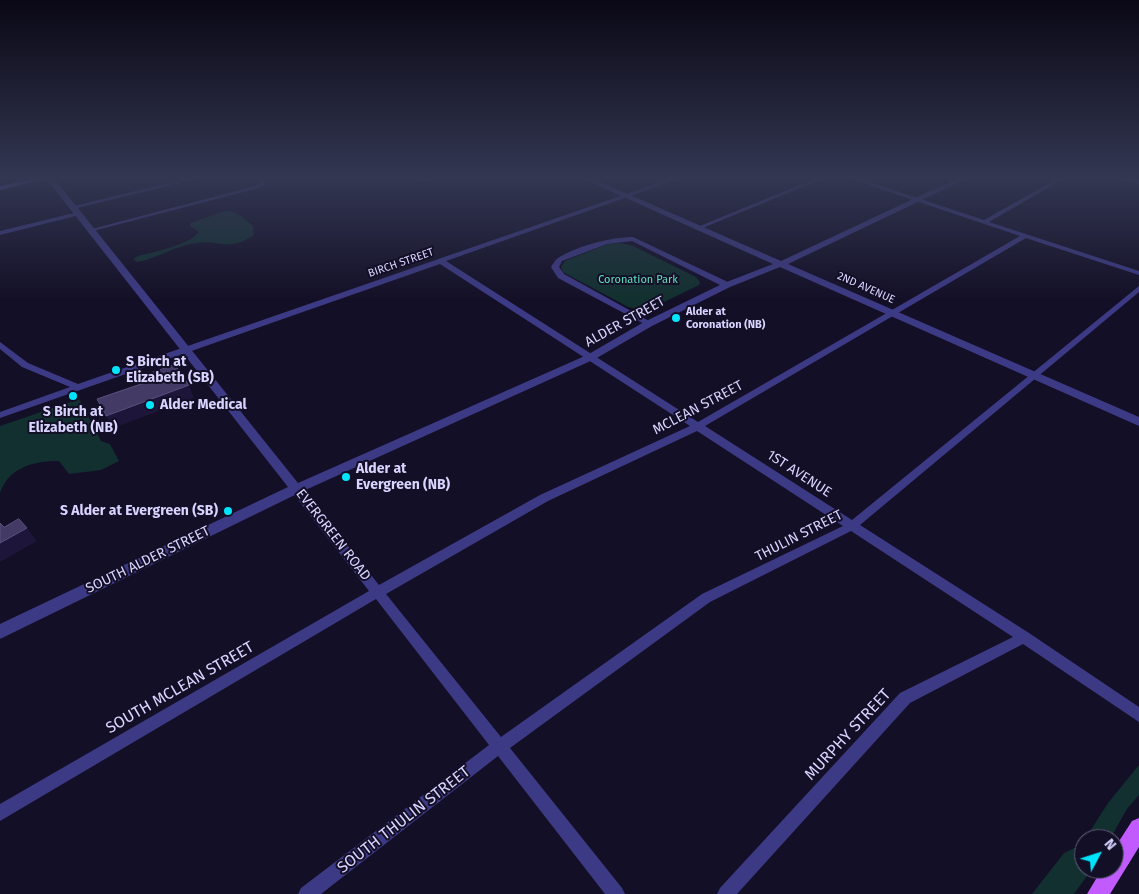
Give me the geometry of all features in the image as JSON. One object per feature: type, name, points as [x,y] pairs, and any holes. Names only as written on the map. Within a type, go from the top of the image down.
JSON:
[{"type":"main road","points":[[1124,853],[1139,828]]},
{"type":"main road","points":[[1098,894],[1108,879]]},
{"type":"street","points":[[0,233],[47,219]]},
{"type":"street","name":"EVERGREEN ROAD","points":[[83,219],[616,894]]},
{"type":"street","points":[[91,230],[135,219]]},
{"type":"street","name":"BIRCH STREET","points":[[0,415],[561,219]]},
{"type":"street","name":"2ND AVENUE","points":[[677,219],[1139,422]]},
{"type":"street","points":[[698,228],[721,219]]},
{"type":"street","name":"ALDER STREET","points":[[296,489],[591,357],[648,324],[727,284],[781,264],[877,219]]},
{"type":"street","points":[[974,219],[1139,273]]},
{"type":"street","points":[[984,222],[990,219]]},
{"type":"street","name":"MCLEAN STREET","points":[[378,592],[544,498],[697,426],[1025,236]]},
{"type":"street","points":[[648,324],[561,276],[555,267],[559,260],[603,243],[622,238],[633,239],[727,284]]},
{"type":"street","name":"1ST AVENUE","points":[[441,261],[1024,637],[1139,716]]},
{"type":"street","name":"THULIN STREET","points":[[500,746],[706,598],[852,526],[1139,288]]},
{"type":"street","points":[[0,344],[25,365],[79,388]]},
{"type":"street","name":"SOUTH ALDER STREET","points":[[0,632],[296,489]]},
{"type":"street","name":"SOUTH MCLEAN STREET","points":[[0,813],[378,592]]},
{"type":"street","name":"MURPHY STREET","points":[[726,894],[905,698],[1024,637]]},
{"type":"street","name":"SOUTH THULIN STREET","points":[[308,894],[500,746]]},
{"type":"green space","points":[[202,219],[244,219],[253,226],[254,235],[238,243],[206,242],[189,244],[152,258],[137,262],[133,259],[188,241],[199,232],[190,226],[190,223]]},
{"type":"green space","name":"Coronation Park","points":[[621,243],[633,246],[696,277],[700,282],[699,285],[652,308],[640,310],[628,307],[563,272],[561,267],[565,261],[608,244]]},
{"type":"green space","points":[[79,399],[101,441],[110,444],[119,461],[101,470],[69,474],[59,461],[32,464],[16,471],[4,484],[0,493],[0,426]]},
{"type":"green space","points":[[1139,765],[1139,795],[1127,809],[1116,829],[1091,829],[1108,803]]},
{"type":"green space","points":[[1074,848],[1074,879],[1085,879],[1074,894],[1032,894],[1064,853]]},
{"type":"building","points":[[175,365],[189,385],[106,416],[97,399],[144,383],[140,377]]},
{"type":"building","points":[[19,519],[27,528],[0,543],[0,523],[4,527]]},
{"type":"place","name":"Alder at Coronation (NB)","points":[[676,318]]},
{"type":"place","name":"S Birch at Elizabeth (SB)","points":[[116,370]]},
{"type":"place","name":"S Birch at Elizabeth (NB)","points":[[73,396]]},
{"type":"place","name":"Alder Medical","points":[[150,405]]},
{"type":"place","name":"Alder at Evergreen (NB)","points":[[346,477]]},
{"type":"place","name":"S Alder at Evergreen (SB)","points":[[228,511]]}]
